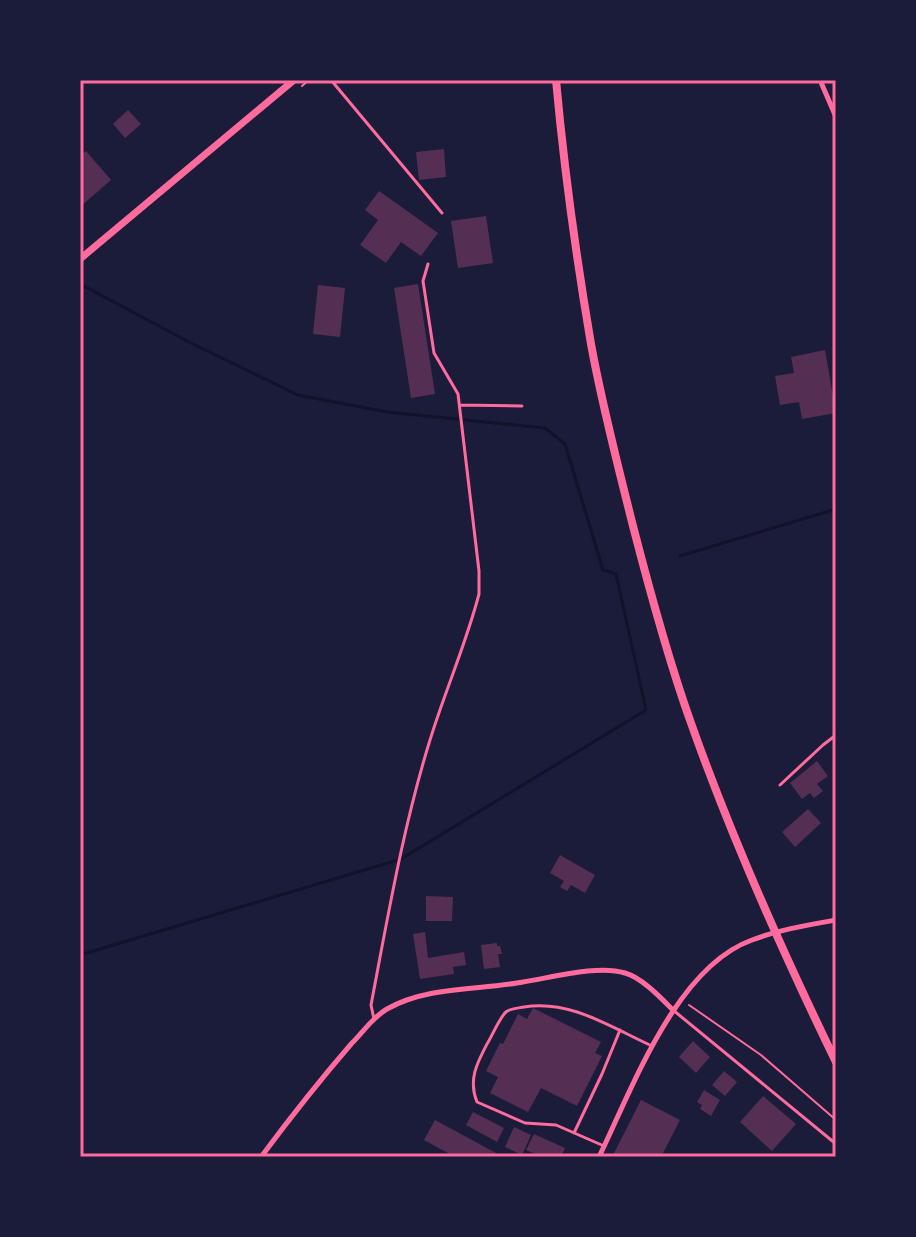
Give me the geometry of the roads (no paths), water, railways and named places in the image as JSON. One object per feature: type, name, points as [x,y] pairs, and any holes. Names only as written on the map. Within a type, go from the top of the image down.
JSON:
[{"type":"main road","points":[[80,259],[294,80]]},
{"type":"main road","points":[[556,80],[569,203],[591,345],[650,590],[690,721],[736,844],[836,1062]]},
{"type":"street","points":[[820,80],[836,117]]},
{"type":"street","points":[[599,1157],[652,1046],[698,976],[718,959],[750,940],[836,920]]},
{"type":"street","points":[[261,1157],[328,1071],[374,1019],[405,1001],[437,993],[607,970],[628,973],[673,1010]]},
{"type":"lane","points":[[331,80],[442,213]]},
{"type":"lane","points":[[374,1019],[371,1005],[400,853],[430,739],[479,594],[479,571],[458,394],[434,353],[423,281],[428,264]]},
{"type":"lane","points":[[460,408],[522,406]]},
{"type":"lane","points":[[780,785],[836,735]]},
{"type":"lane","points":[[604,1146],[556,1125],[525,1123],[477,1102],[473,1092],[476,1063],[505,1012],[514,1008],[546,1005],[600,1020],[652,1046]]},
{"type":"lane","points":[[673,1010],[836,1144]]},
{"type":"lane","points":[[574,1133],[620,1030]]},
{"type":"waterway","points":[[80,284],[298,395],[387,412],[545,428],[565,444],[603,570],[616,574],[646,710],[401,859],[80,955]]},
{"type":"waterway","points":[[680,556],[836,509]]}]
